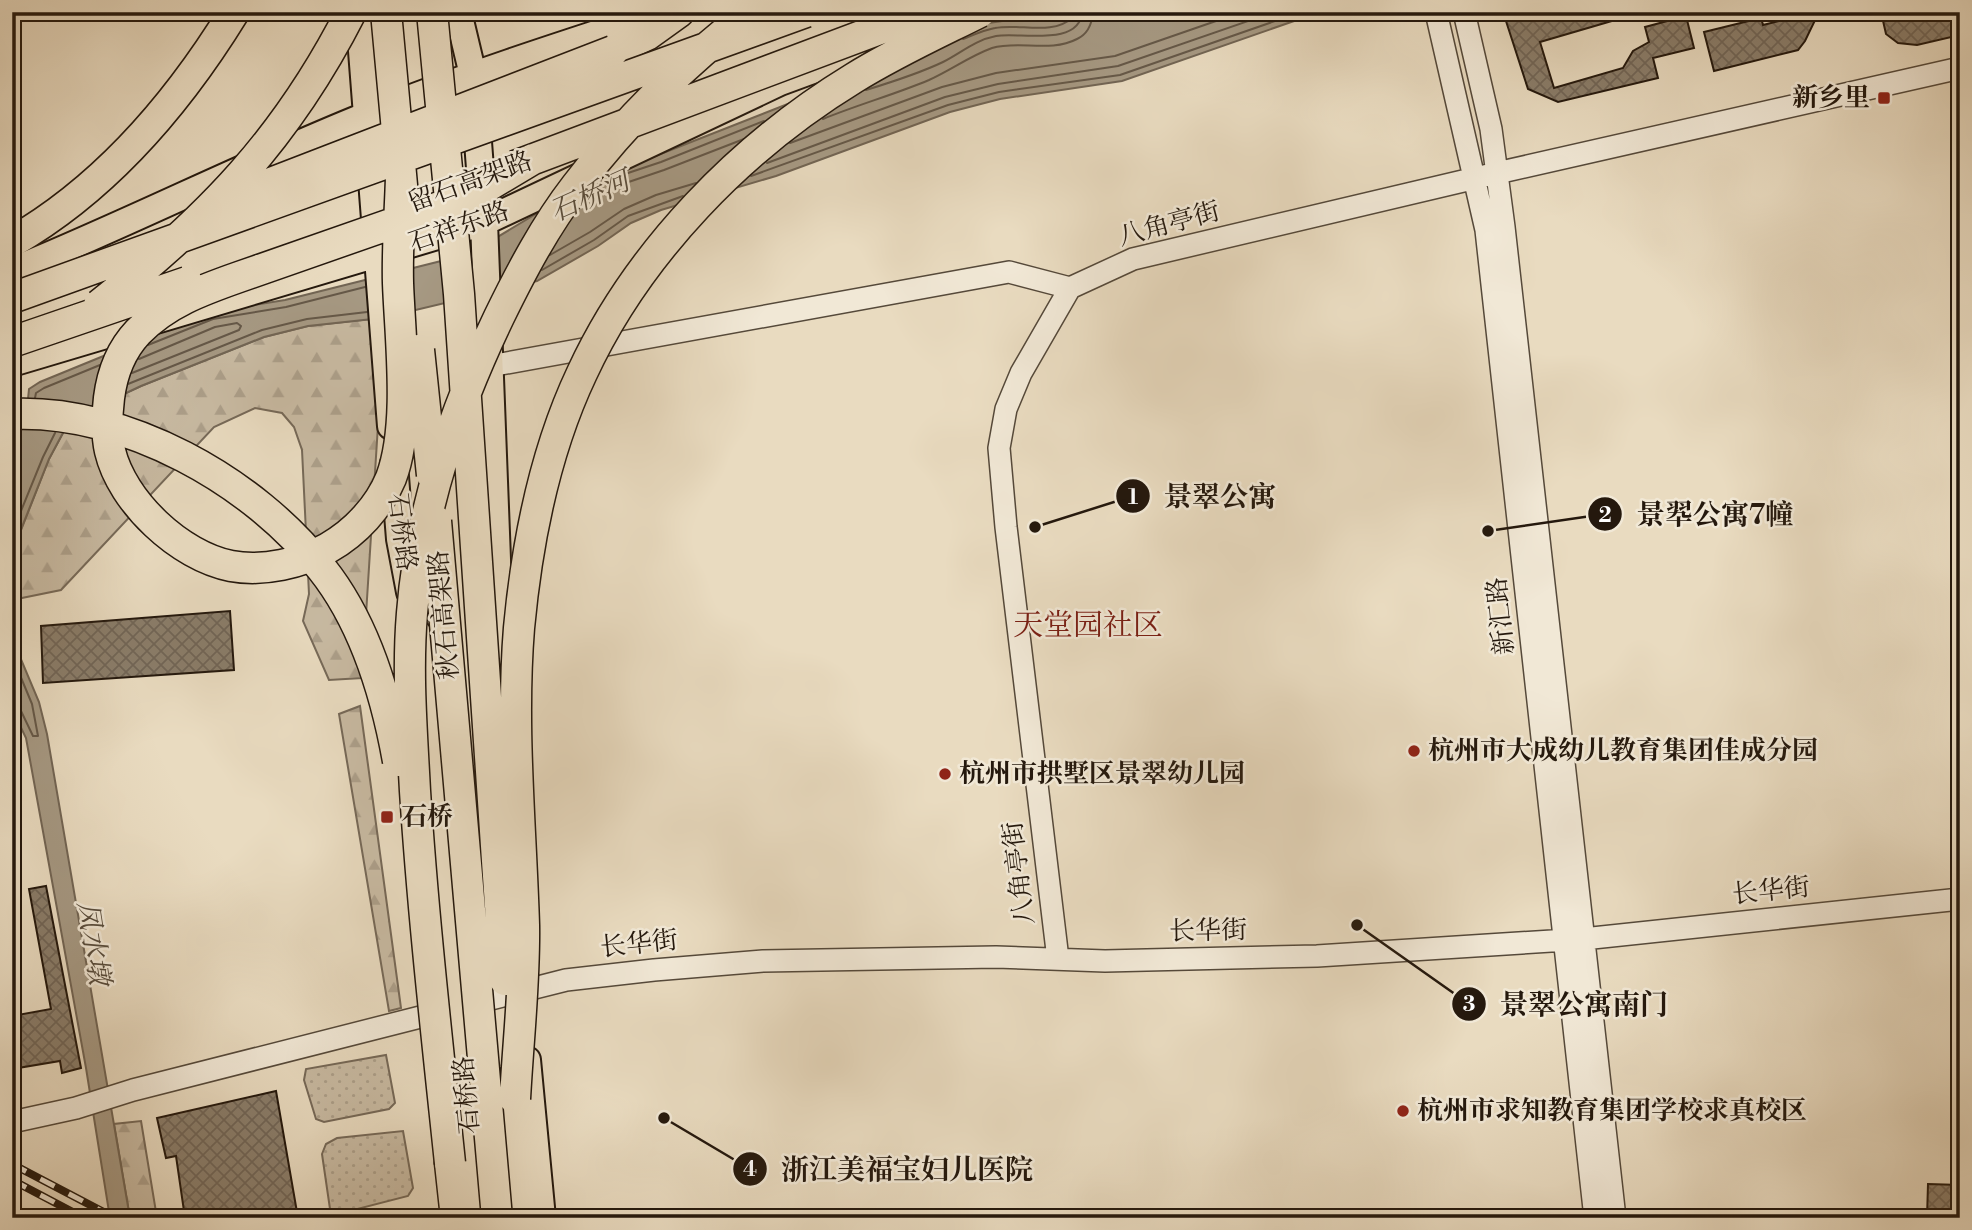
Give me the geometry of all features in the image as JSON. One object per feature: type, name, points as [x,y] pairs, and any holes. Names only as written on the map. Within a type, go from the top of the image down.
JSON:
[{"type":"highway","points":[[12,242],[71,204],[115,164],[191,77],[234,12]]},
{"type":"highway","points":[[12,364],[71,327],[114,293],[196,223],[243,175],[288,118],[351,12]]},
{"type":"highway","name":"秋石高架路","points":[[386,12],[435,510],[497,1218]]},
{"type":"highway","name":"秋石高架路","points":[[432,12],[459,294],[484,635],[496,858],[526,1218]]},
{"type":"highway","points":[[450,12],[465,155],[459,294]]},
{"type":"highway","points":[[24,294],[168,222],[613,51],[647,35],[679,12]]},
{"type":"highway","points":[[456,1218],[422,903],[409,678],[412,613],[424,534],[439,467],[451,428],[486,345],[527,261],[575,187],[640,109],[667,82],[714,40],[751,12]]},
{"type":"highway","name":"留石高架路","points":[[24,294],[806,12]]},
{"type":"highway","name":"留石高架路","points":[[12,342],[311,240],[925,12]]},
{"type":"highway","points":[[515,1099],[524,929],[518,806],[519,630],[526,567],[537,512],[562,423],[581,375],[613,315],[656,254],[717,188],[767,141],[853,78],[980,12]]},
{"type":"highway","points":[[401,177],[400,203],[400,216],[400,228],[398,280],[401,421],[391,478],[365,520],[332,545],[307,559],[259,567],[231,566],[201,555],[177,541],[137,504],[120,478],[110,451],[107,416],[111,383],[119,359],[138,332],[174,302],[239,276],[316,250],[329,245],[394,223],[407,218],[471,196],[533,159]]},
{"type":"highway","points":[[12,414],[28,413],[102,424],[155,442],[199,463],[235,486],[263,509],[323,569],[346,605],[379,681],[391,723],[422,903]]},
{"type":"main road","name":"石桥路","points":[[359,12],[400,539],[429,692],[478,1218]]},
{"type":"main road","points":[[458,12],[473,75],[484,227],[513,921],[542,1218]]},
{"type":"main road","points":[[12,271],[367,115],[473,75],[664,12]]},
{"type":"main road","name":"石祥东路","points":[[12,364],[328,267],[378,263],[484,227],[780,82],[967,12]]},
{"type":"street","name":"新汇路","points":[[1436,12],[1486,230],[1574,939],[1615,1218]]},
{"type":"street","name":"新汇路","points":[[1464,12],[1491,128],[1497,173],[1574,939],[1595,1218]]},
{"type":"street","name":"八角亭街","points":[[1058,959],[1006,527],[999,448],[1006,409],[1021,373],[1070,288],[1133,259],[1474,178],[1960,68]]},
{"type":"street","points":[[490,366],[1009,272],[1070,288]]},
{"type":"street","name":"长华街","points":[[12,1122],[76,1108],[133,1090],[566,980],[763,961],[996,957],[1105,961],[1317,957],[1574,939],[1960,899]]},
{"type":"green space","points":[[371,319],[378,425],[362,678],[329,680],[303,621],[309,594],[302,450],[294,427],[282,413],[255,408],[214,427],[61,590],[12,600],[12,553],[49,459],[64,431],[96,407],[264,337],[308,326]]},
{"type":"green space","points":[[360,706],[401,1008],[389,1011],[339,714]]},
{"type":"green space","points":[[386,1055],[395,1103],[389,1109],[324,1122],[316,1119],[304,1080],[306,1069]]},
{"type":"green space","points":[[141,1121],[157,1218],[130,1218],[114,1124]]},
{"type":"green space","points":[[403,1131],[413,1188],[408,1196],[338,1214],[330,1209],[322,1154],[326,1144],[337,1138]]},
{"type":"water","name":"石桥河","points":[[1081,12],[1320,12],[1122,81],[1000,99],[950,112],[776,176],[661,210],[631,223],[598,246],[537,281],[382,318],[308,326],[264,337],[141,386],[96,407],[64,431],[49,459],[12,552],[12,456],[27,409],[29,389],[40,382],[211,312],[285,300],[469,254],[601,175],[859,76],[982,24],[1009,20],[1040,21]]},
{"type":"water","points":[[12,638],[39,702],[47,734],[130,1218],[110,1218],[86,1068],[26,738],[12,709]]},
{"type":"building","points":[[1525,12],[1629,12],[1629,16],[1540,42],[1554,88],[1623,68],[1633,51],[1649,42],[1645,27],[1686,16],[1694,48],[1653,58],[1658,78],[1558,102],[1528,89],[1505,18]]},
{"type":"building","points":[[1787,12],[1819,12],[1798,50],[1714,71],[1704,32],[1761,18],[1763,25],[1783,20]]},
{"type":"building","points":[[1881,12],[1960,12],[1960,35],[1917,45],[1898,43],[1886,34]]},
{"type":"building","points":[[230,611],[234,670],[43,683],[41,626]]},
{"type":"building","points":[[46,886],[81,1068],[62,1073],[60,1061],[12,1069],[12,1016],[51,1009],[29,889]]},
{"type":"building","points":[[276,1091],[298,1218],[185,1218],[176,1156],[166,1158],[157,1118]]},
{"type":"building","points":[[1928,1184],[1960,1185],[1960,1218],[1927,1218]]},
{"type":"railway","points":[[12,1164],[115,1218]]},
{"type":"railway","points":[[12,1180],[84,1218]]},
{"type":"place","name":"新乡里","points":[[1884,98]]},
{"type":"place","name":"景翠公寓","points":[[1035,527]]},
{"type":"place","name":"景翆公寓7幢","points":[[1488,531]]},
{"type":"place","name":"杭州市大成幼儿教育集团佳成分园","points":[[1414,751]]},
{"type":"place","name":"杭州市拱墅区景翠幼儿园","points":[[945,774]]},
{"type":"place","name":"石桥","points":[[387,817]]},
{"type":"place","name":"景翠公寓南门","points":[[1357,925]]},
{"type":"place","name":"杭州市求知教育集团学校求真校区","points":[[1403,1111]]},
{"type":"place","name":"浙江美福宝妇儿医院","points":[[664,1118]]},
{"type":"district","name":"天堂园社区","points":[[1088,626]]},
{"type":"water label","name":"凤水墩","points":[[93,943]]}]
